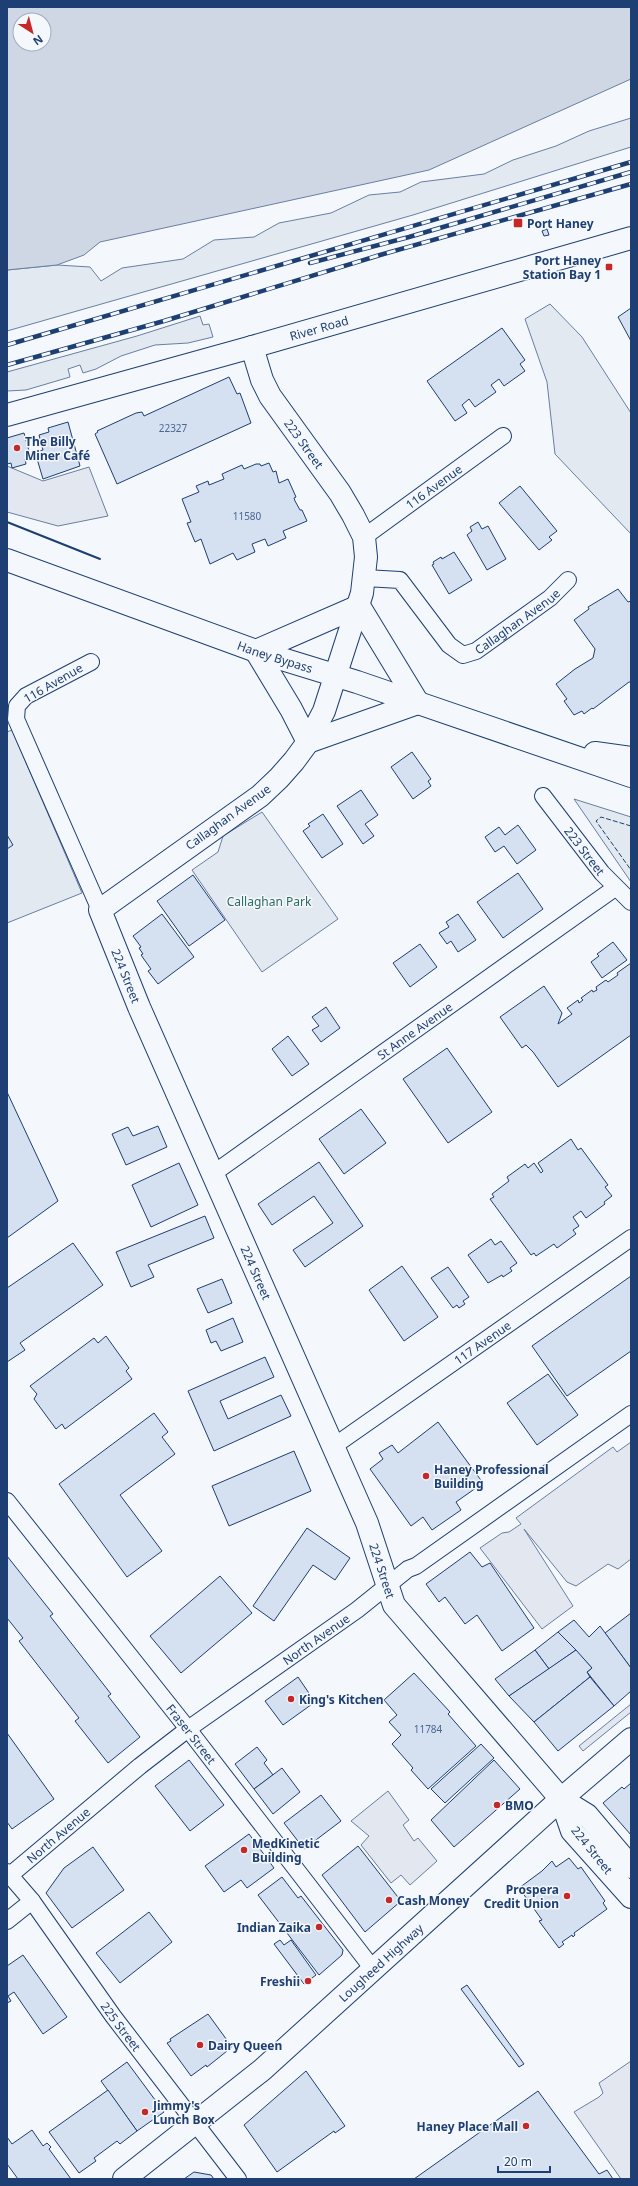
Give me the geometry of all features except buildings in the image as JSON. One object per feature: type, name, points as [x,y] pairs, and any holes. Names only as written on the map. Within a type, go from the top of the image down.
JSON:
[{"type":"main road","name":"River Road","points":[[7,415],[252,347],[631,238]]},
{"type":"main road","name":"223 Street","points":[[252,347],[262,380],[270,396],[340,493],[364,537]]},
{"type":"main road","name":"Callaghan Avenue","points":[[100,910],[260,796],[279,778],[308,742],[324,711],[334,676],[359,606],[365,578],[364,537]]},
{"type":"main road","name":"Haney Bypass","points":[[7,560],[256,651],[418,703],[631,776]]},
{"type":"main road","points":[[359,606],[418,703],[308,742],[291,709],[256,651],[359,606]]},
{"type":"main road","name":"Haney Bypass","points":[[546,746],[631,758]]},
{"type":"main road","name":"224 Street","points":[[100,910],[139,1007],[214,1173],[367,1523],[386,1586],[394,1605],[561,1799],[587,1815],[631,1867]]},
{"type":"main road","name":"Lougheed Highway","points":[[124,2179],[262,2070],[561,1799],[631,1739]]},
{"type":"main road","name":"224 Street","points":[[561,1799],[572,1831],[631,1896]]},
{"type":"street","name":"116 Avenue","points":[[364,537],[503,436]]},
{"type":"street","name":"Callaghan Avenue","points":[[365,578],[394,579],[404,584],[449,645],[463,655],[476,651],[550,598],[568,580]]},
{"type":"street","name":"116 Avenue","points":[[17,706],[26,696],[91,662]]},
{"type":"street","name":"224 Street","points":[[17,706],[16,719],[18,724],[100,910]]},
{"type":"street","name":"223 Street","points":[[543,796],[615,888],[631,902]]},
{"type":"street","name":"St Anne Avenue","points":[[214,1173],[615,888]]},
{"type":"street","name":"117 Avenue","points":[[334,1446],[631,1238]]},
{"type":"street","name":"North Avenue","points":[[8,1874],[188,1729],[356,1610],[386,1586],[631,1414]]},
{"type":"street","name":"Fraser Street","points":[[7,1501],[188,1729],[373,1969]]},
{"type":"street","name":"225 Street","points":[[8,1874],[32,1901],[113,2016],[238,2179]]},
{"type":"street","points":[[7,1921],[32,1901]]},
{"type":"green space","points":[[631,118],[631,147],[413,215],[7,331],[7,270],[57,265],[90,267],[101,281],[122,268],[183,259],[214,240],[254,237],[279,223],[331,213],[369,195],[400,192],[421,182],[484,174],[513,160],[556,146],[589,131]]},
{"type":"green space","points":[[550,304],[582,337],[631,413],[631,534],[555,454],[547,382],[525,319]]},
{"type":"green space","points":[[200,316],[203,325],[209,324],[213,337],[188,343],[155,345],[121,356],[96,369],[83,373],[80,365],[68,369],[70,377],[26,390],[7,391],[7,372],[137,336]]},
{"type":"green space","points":[[12,730],[82,893],[7,923],[7,732]]},
{"type":"green space","points":[[574,799],[631,817],[631,882]]},
{"type":"green space","name":"Callaghan Park","points":[[262,812],[338,919],[262,972],[192,870],[218,852],[223,836]]},
{"type":"shaded area","points":[[7,7],[631,7],[631,79],[429,170],[100,242],[84,255],[57,265],[7,270]]},
{"type":"shaded area","points":[[7,466],[43,481],[89,467],[108,516],[58,526],[7,512]]},
{"type":"shaded area","points":[[631,1442],[631,1559],[618,1569],[608,1564],[576,1586],[567,1582],[524,1529],[573,1606],[542,1629],[480,1548],[502,1533],[509,1532],[521,1524],[516,1518],[613,1447],[617,1452]]},
{"type":"shaded area","points":[[631,1704],[631,1712],[583,1751],[579,1746]]},
{"type":"shaded area","points":[[388,1791],[409,1820],[403,1825],[414,1841],[418,1838],[437,1861],[410,1885],[401,1875],[391,1883],[361,1845],[369,1836],[351,1821]]},
{"type":"shaded area","points":[[631,2061],[631,2179],[621,2179],[574,2112],[599,2097],[603,2093],[599,2083]]},
{"type":"railway","points":[[7,345],[631,162]]},
{"type":"railway","points":[[310,263],[409,237],[631,172]]},
{"type":"railway","points":[[7,365],[164,321],[380,255],[631,184]]},
{"type":"fence","points":[[631,826],[601,817],[596,821],[631,870]]},
{"type":"wall","points":[[7,522],[100,559]]},
{"type":"place","name":"Port Haney","points":[[518,223]]},
{"type":"place","name":"Port Haney Station Bay 1","points":[[609,267]]},
{"type":"place","name":"The Billy Miner Café","points":[[17,448]]},
{"type":"place","name":"Haney Professional Building","points":[[426,1476]]},
{"type":"place","name":"King's Kitchen","points":[[291,1699]]},
{"type":"place","name":"BMO","points":[[497,1805]]},
{"type":"place","name":"MedKinetic Building","points":[[244,1850]]},
{"type":"place","name":"Prospera Credit Union","points":[[567,1896]]},
{"type":"place","name":"Cash Money","points":[[389,1900]]},
{"type":"place","name":"Indian Zaika","points":[[319,1927]]},
{"type":"place","name":"Freshii","points":[[308,1981]]},
{"type":"place","name":"Dairy Queen","points":[[200,2045]]},
{"type":"place","name":"Jimmy's Lunch Box","points":[[145,2112]]},
{"type":"place","name":"Haney Place Mall","points":[[526,2126]]}]
